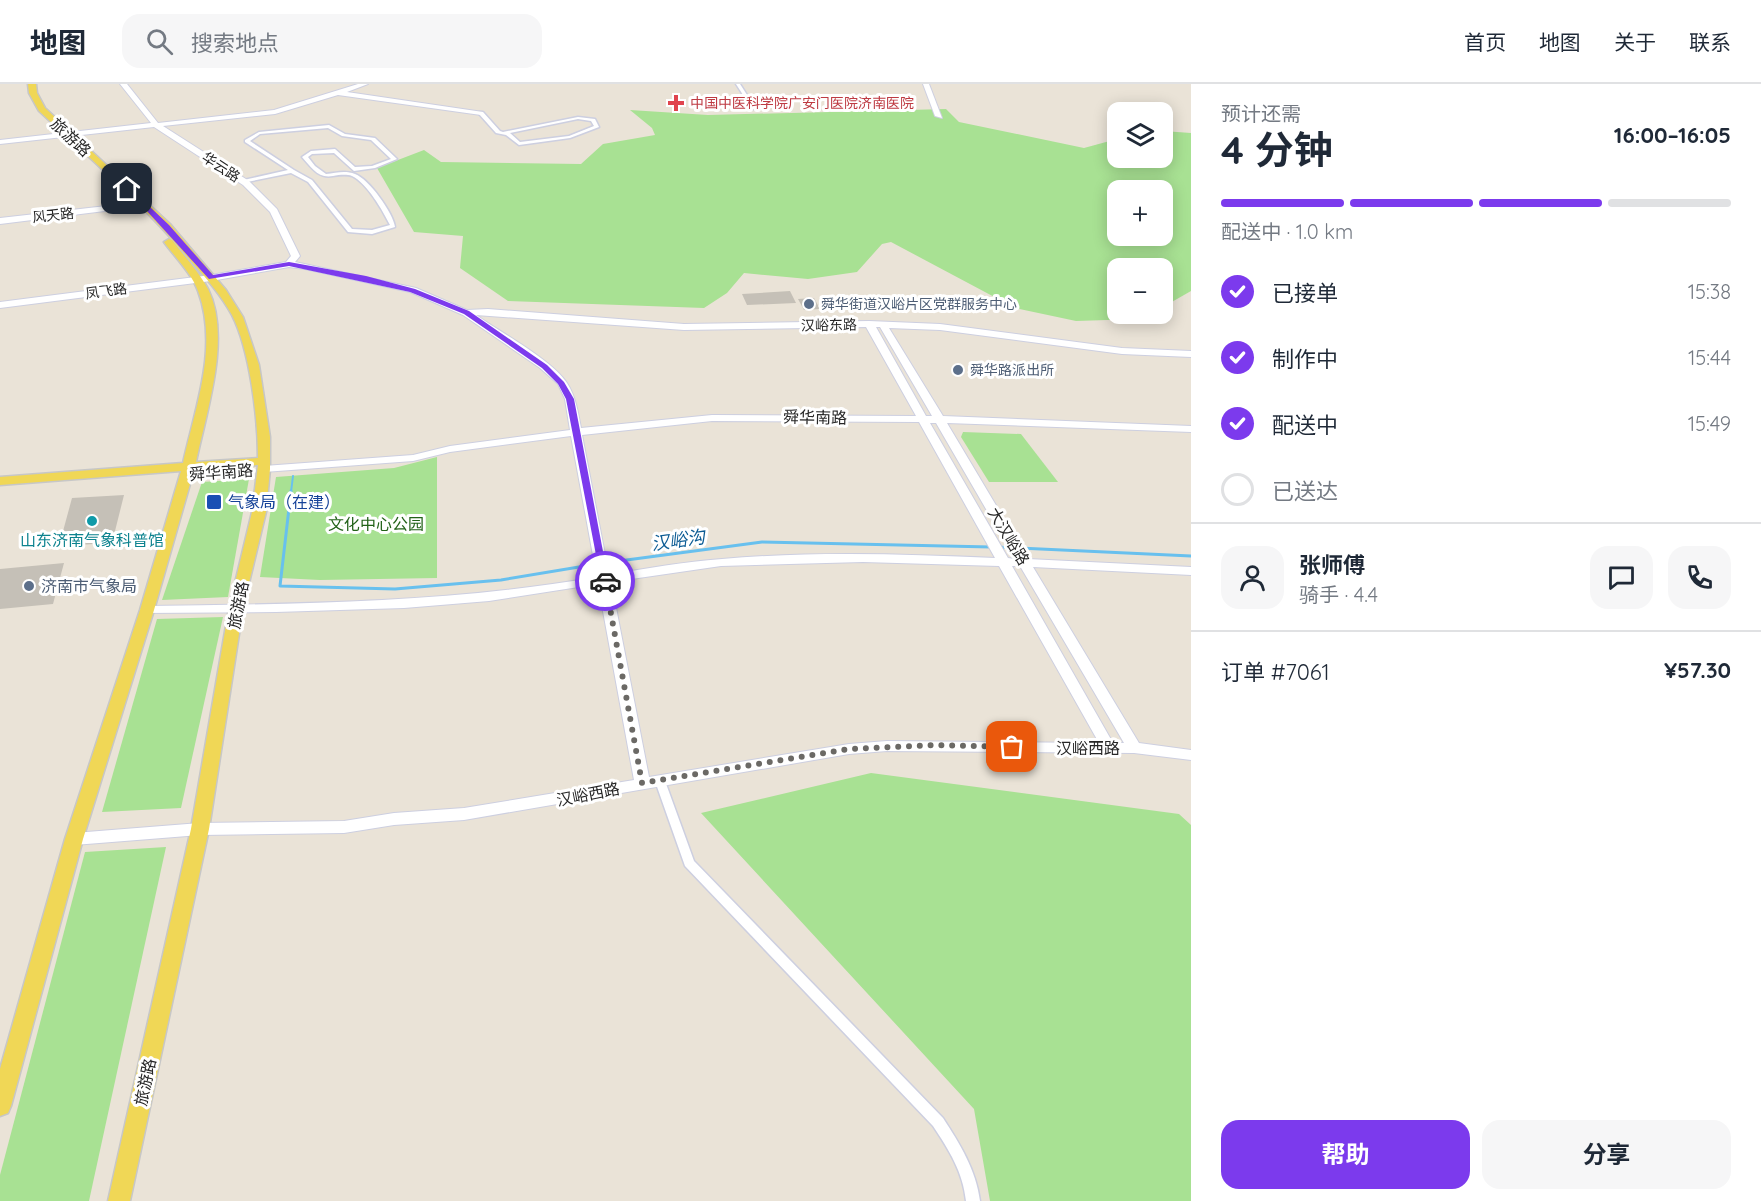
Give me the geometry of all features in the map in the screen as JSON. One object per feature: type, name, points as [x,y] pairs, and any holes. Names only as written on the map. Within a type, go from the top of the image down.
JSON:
[{"type":"main road","name":"旅游路","points":[[32,84],[33,93],[42,109],[142,204],[212,278],[238,317],[253,365],[264,437],[264,465],[259,512],[236,609],[200,829],[119,1201]]},
{"type":"main road","name":"旅游路","points":[[0,1106],[74,839],[147,610],[187,471],[210,369],[213,332],[203,290],[171,244],[43,123],[23,89]]},
{"type":"main road","name":"舜华南路","points":[[0,488],[264,465]]},
{"type":"main road","name":"舜华南路","points":[[0,481],[187,471]]},
{"type":"street","name":"华云路","points":[[123,84],[157,126],[242,181],[274,211],[296,256],[289,264]]},
{"type":"street","points":[[0,142],[275,112],[365,84]]},
{"type":"street","points":[[738,84],[754,108]]},
{"type":"street","points":[[926,84],[939,116]]},
{"type":"street","points":[[335,92],[481,113],[498,132],[519,144],[570,138],[597,127],[594,120],[578,118],[503,133]]},
{"type":"street","points":[[242,181],[292,171],[310,181],[350,231],[372,232],[393,226],[389,216],[361,180],[346,174],[325,176],[315,170],[305,157],[311,153],[335,151],[354,169],[373,167],[394,159],[374,139],[344,135],[329,126],[259,133],[247,141],[292,171]]},
{"type":"street","name":"风天路","points":[[0,221],[142,204]]},
{"type":"street","points":[[212,278],[289,264],[366,278],[413,290],[466,313],[544,366],[562,383],[570,399],[642,783]]},
{"type":"street","name":"凤飞路","points":[[0,305],[194,278],[212,278]]},
{"type":"street","name":"汉峪东路","points":[[466,313],[488,312],[684,327],[869,324],[940,327],[1100,349],[1191,354]]},
{"type":"street","name":"大汉峪路","points":[[869,324],[1109,748]]},
{"type":"street","name":"大汉峪路","points":[[883,325],[1134,748]]},
{"type":"street","name":"舜华南路","points":[[264,465],[393,460],[440,450],[575,432],[712,418],[923,419],[1191,429]]},
{"type":"street","points":[[147,610],[408,604],[566,588],[603,569],[678,567],[753,560],[901,558],[1191,571]]},
{"type":"street","name":"汉峪西路","points":[[74,839],[200,829],[344,827],[394,819],[464,814],[868,747],[936,745],[1134,748],[1191,755]]},
{"type":"street","points":[[660,781],[689,863],[938,1122],[959,1155],[972,1188],[973,1201]]},
{"type":"green space","points":[[946,109],[959,122],[1084,148],[1107,142],[1107,168],[1173,168],[1173,132],[1191,133],[1191,291],[1173,301],[1173,258],[1107,258],[1107,320],[1076,321],[1015,308],[891,242],[882,244],[857,272],[808,279],[744,273],[727,293],[704,308],[508,301],[460,268],[463,236],[414,232],[377,168],[424,150],[441,162],[581,164],[603,144],[655,135],[652,128],[630,110],[708,115]]},
{"type":"green space","points":[[963,432],[1021,434],[1058,482],[989,482],[961,437]]},
{"type":"green space","name":"文化中心公园","points":[[437,457],[437,578],[320,580],[260,577],[276,477],[394,468]]},
{"type":"green space","points":[[249,479],[228,597],[162,600],[202,482]]},
{"type":"green space","points":[[223,617],[181,808],[102,812],[157,619]]},
{"type":"green space","points":[[871,773],[1179,814],[1191,825],[1191,1201],[990,1201],[974,1109],[701,813]]},
{"type":"green space","points":[[166,847],[89,1201],[0,1201],[0,1175],[85,852]]},
{"type":"building","points":[[790,291],[796,303],[747,305],[742,294]]},
{"type":"building","name":"舜华街道汉峪片区党群服务中心","points":[[814,298],[820,309],[804,310],[798,299]]},
{"type":"building","name":"山东济南气象科普馆","points":[[124,495],[112,543],[59,546],[72,498]]},
{"type":"building","name":"济南市气象局","points":[[64,563],[53,604],[0,609],[0,569]]},
{"type":"waterway","name":"汉峪沟","points":[[291,492],[293,476]]},
{"type":"waterway","name":"汉峪沟","points":[[291,491],[280,586],[395,589],[501,580],[597,564]]},
{"type":"waterway","name":"汉峪沟","points":[[604,563],[762,542],[991,547]]},
{"type":"waterway","name":"汉峪沟","points":[[998,547],[1012,548]]},
{"type":"waterway","name":"汉峪沟","points":[[1019,548],[1191,556]]},
{"type":"way so far","points":[[605,581],[642,783],[849,749],[936,745],[1012,747]]},
{"type":"place","name":"中国中医科学院广安门医院济南医院","points":[[676,103]]},
{"type":"place","name":"舜华街道汉峪片区党群服务中心","points":[[809,304]]},
{"type":"place","name":"舜华路派出所","points":[[958,370]]},
{"type":"place","name":"气象局（在建）","points":[[214,502]]},
{"type":"place","name":"山东济南气象科普馆","points":[[92,521]]},
{"type":"place","name":"济南市气象局","points":[[29,586]]},
{"type":"route","points":[[127,189],[166,226],[212,278],[278,268],[289,264],[366,278],[413,290],[466,313],[544,366],[562,383],[570,399],[605,581]]}]
